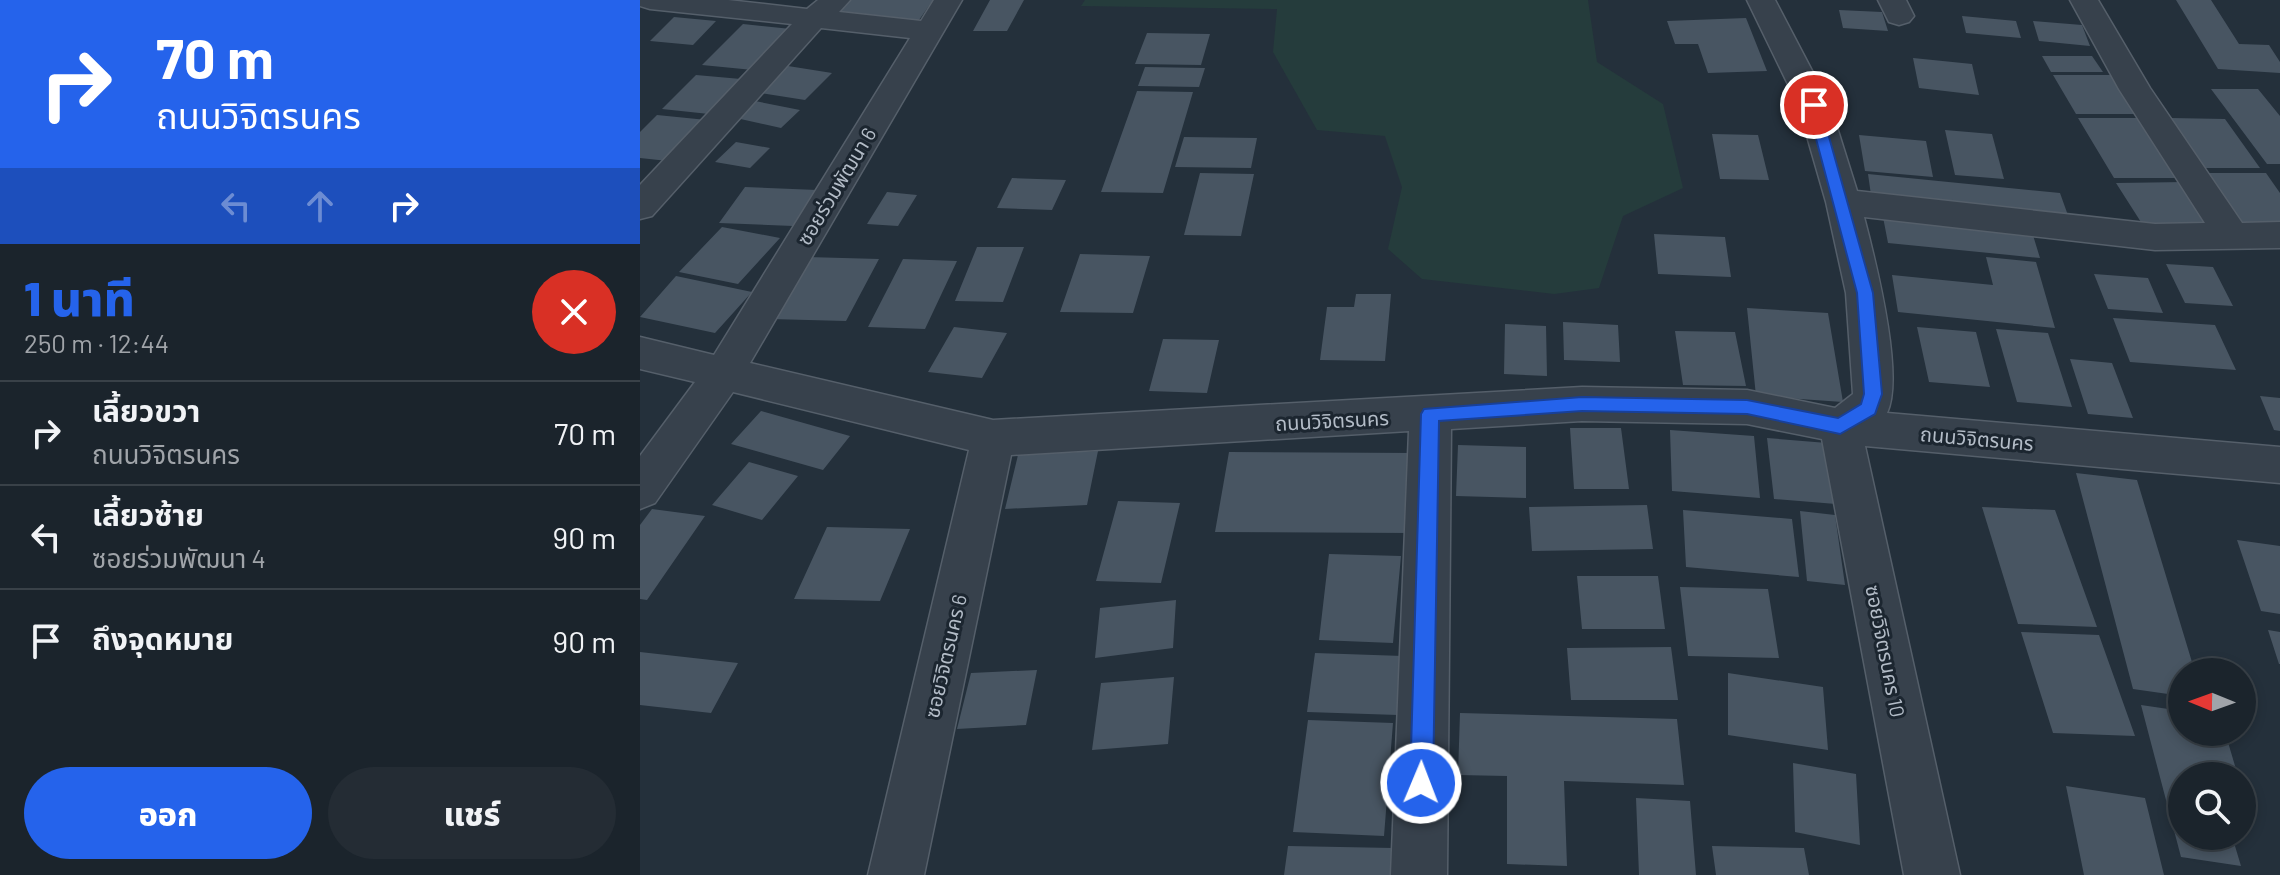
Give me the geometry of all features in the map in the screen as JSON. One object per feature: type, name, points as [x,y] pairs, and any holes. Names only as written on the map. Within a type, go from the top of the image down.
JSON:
[{"type":"street","points":[[650,0],[825,9],[929,31]]},
{"type":"street","name":"ซอยร่วมพัฒนา 6","points":[[640,490],[724,373],[948,0]]},
{"type":"street","points":[[1761,0],[1814,105],[1843,202],[1865,293],[1873,394],[1869,408],[1840,426]]},
{"type":"street","points":[[2084,0],[2135,89],[2232,236]]},
{"type":"street","points":[[640,207],[825,9]]},
{"type":"street","points":[[1843,202],[2155,237],[2280,235]]},
{"type":"street","name":"ถนนวิจิตรนคร","points":[[640,353],[993,438],[1582,404],[1747,407],[1840,426],[2280,465]]},
{"type":"street","points":[[1419,875],[1430,414]]},
{"type":"street","name":"ซอยวิจิตรนคร 10","points":[[1840,426],[1932,875]]},
{"type":"street","name":"ซอยวิจิตรนคร 6","points":[[896,875],[993,438]]},
{"type":"green space","points":[[1085,0],[1588,0],[1597,62],[1663,104],[1683,188],[1623,216],[1599,288],[1554,294],[1422,279],[1388,249],[1402,187],[1385,136],[1317,130],[1273,52],[1277,9],[1081,6]]},
{"type":"building","points":[[849,0],[933,0],[919,20],[837,11]]},
{"type":"building","points":[[990,0],[1024,0],[1007,31],[973,31]]},
{"type":"building","points":[[2176,0],[2211,0],[2239,44],[2269,45],[2280,62],[2280,73],[2218,69]]},
{"type":"building","points":[[1839,10],[1882,12],[1888,31],[1843,28]]},
{"type":"building","points":[[1962,16],[2016,21],[2021,38],[1966,33]]},
{"type":"building","points":[[674,17],[716,21],[693,45],[650,41]]},
{"type":"building","points":[[1746,18],[1767,71],[1708,73],[1698,44],[1675,44],[1667,21]]},
{"type":"building","points":[[2033,21],[2082,25],[2090,46],[2039,41]]},
{"type":"building","points":[[743,24],[791,29],[753,70],[702,65]]},
{"type":"building","points":[[1147,33],[1210,34],[1201,65],[1135,64]]},
{"type":"building","points":[[2042,56],[2092,56],[2103,72],[2051,72]]},
{"type":"building","points":[[1913,58],[1972,64],[1979,95],[1919,88]]},
{"type":"building","points":[[788,66],[832,73],[805,100],[760,93]]},
{"type":"building","points":[[1145,67],[1205,68],[1199,87],[1138,86]]},
{"type":"building","points":[[696,75],[741,79],[709,114],[662,109]]},
{"type":"building","points":[[2053,75],[2115,75],[2140,114],[2076,114]]},
{"type":"building","points":[[2211,89],[2258,89],[2280,116],[2280,164],[2267,164]]},
{"type":"building","points":[[1137,91],[1193,92],[1163,193],[1101,192]]},
{"type":"building","points":[[755,101],[800,110],[781,128],[736,118]]},
{"type":"building","points":[[657,115],[707,120],[668,161],[640,158],[640,132]]},
{"type":"building","points":[[2078,118],[2142,118],[2180,178],[2114,178]]},
{"type":"building","points":[[2171,118],[2225,119],[2260,168],[2203,168]]},
{"type":"building","points":[[1945,130],[1992,134],[2004,179],[1955,175]]},
{"type":"building","points":[[1712,134],[1758,135],[1769,180],[1720,179]]},
{"type":"building","points":[[1859,135],[1926,141],[1933,177],[1865,171]]},
{"type":"building","points":[[1184,137],[1257,138],[1251,168],[1175,167]]},
{"type":"building","points":[[736,142],[770,148],[750,168],[715,162]]},
{"type":"building","points":[[1200,173],[1254,174],[1241,236],[1184,235]]},
{"type":"building","points":[[2208,173],[2266,173],[2280,193],[2280,225],[2242,225]]},
{"type":"building","points":[[1868,174],[2060,193],[2070,221],[1872,202]]},
{"type":"building","points":[[1012,178],[1066,180],[1052,210],[997,208]]},
{"type":"building","points":[[2185,182],[2218,230],[2146,230],[2116,183]]},
{"type":"building","points":[[745,187],[817,190],[793,226],[719,223]]},
{"type":"building","points":[[887,192],[917,195],[898,226],[867,224]]},
{"type":"building","points":[[1883,217],[2032,232],[2040,258],[1888,243]]},
{"type":"building","points":[[722,227],[780,238],[738,284],[679,272]]},
{"type":"building","points":[[1654,234],[1725,237],[1731,277],[1658,274]]},
{"type":"building","points":[[977,247],[1024,247],[1003,302],[955,301]]},
{"type":"building","points":[[1080,254],[1150,256],[1133,313],[1060,312]]},
{"type":"building","points":[[807,257],[879,259],[846,321],[770,319]]},
{"type":"building","points":[[1986,257],[2036,262],[2055,328],[1898,312],[1892,275],[1993,285]]},
{"type":"building","points":[[903,259],[957,261],[925,329],[868,327]]},
{"type":"building","points":[[2166,264],[2213,267],[2233,306],[2185,303]]},
{"type":"building","points":[[2094,274],[2148,278],[2163,313],[2108,309]]},
{"type":"building","points":[[676,276],[752,292],[715,333],[640,317]]},
{"type":"building","points":[[1356,294],[1391,294],[1385,361],[1320,360],[1327,307],[1354,307]]},
{"type":"building","points":[[1747,308],[1828,313],[1843,402],[1756,396]]},
{"type":"building","points":[[2113,318],[2215,325],[2236,370],[2130,362]]},
{"type":"building","points":[[1563,322],[1618,325],[1620,362],[1564,360]]},
{"type":"building","points":[[1505,324],[1546,326],[1547,376],[1504,374]]},
{"type":"building","points":[[954,327],[1007,333],[982,378],[928,372]]},
{"type":"building","points":[[1917,327],[1976,332],[1990,387],[1929,382]]},
{"type":"building","points":[[1996,329],[2048,333],[2072,407],[2017,402]]},
{"type":"building","points":[[1675,331],[1735,332],[1746,386],[1683,385]]},
{"type":"building","points":[[1163,339],[1219,340],[1207,393],[1149,391]]},
{"type":"building","points":[[2070,359],[2112,363],[2133,418],[2088,414]]},
{"type":"building","points":[[2260,396],[2280,398],[2280,431],[2274,430]]},
{"type":"building","points":[[761,411],[850,436],[823,470],[731,444]]},
{"type":"building","points":[[1570,428],[1621,428],[1629,489],[1574,489]]},
{"type":"building","points":[[1670,430],[1754,436],[1760,498],[1672,491]]},
{"type":"building","points":[[1767,438],[1827,443],[1836,504],[1774,499]]},
{"type":"building","points":[[1458,445],[1526,447],[1526,498],[1456,496]]},
{"type":"building","points":[[1098,451],[1087,505],[1005,509],[1018,455]]},
{"type":"building","points":[[1229,452],[1415,453],[1412,533],[1215,532]]},
{"type":"building","points":[[749,462],[798,476],[762,520],[712,505]]},
{"type":"building","points":[[2076,473],[2137,480],[2191,658],[2168,658],[2168,694],[2133,689]]},
{"type":"building","points":[[1118,501],[1180,503],[1161,583],[1096,581]]},
{"type":"building","points":[[1647,505],[1653,549],[1532,551],[1529,507]]},
{"type":"building","points":[[1982,507],[2055,510],[2097,627],[2018,624]]},
{"type":"building","points":[[652,509],[705,516],[647,600],[640,599],[640,525]]},
{"type":"building","points":[[1683,510],[1792,519],[1799,577],[1686,567]]},
{"type":"building","points":[[1800,511],[1835,515],[1845,585],[1807,581]]},
{"type":"building","points":[[827,527],[910,529],[880,601],[794,599]]},
{"type":"building","points":[[2237,540],[2280,546],[2280,614],[2261,611]]},
{"type":"building","points":[[1329,554],[1401,556],[1393,643],[1319,640]]},
{"type":"building","points":[[1577,576],[1658,576],[1665,629],[1582,629]]},
{"type":"building","points":[[1680,587],[1768,589],[1779,658],[1688,656]]},
{"type":"building","points":[[1176,600],[1173,648],[1095,658],[1100,608]]},
{"type":"building","points":[[2268,630],[2280,632],[2280,664],[2279,664]]},
{"type":"building","points":[[2021,632],[2099,635],[2135,736],[2053,733]]},
{"type":"building","points":[[1671,647],[1678,700],[1571,700],[1567,648]]},
{"type":"building","points":[[640,652],[738,663],[711,713],[640,705]]},
{"type":"building","points":[[1315,653],[1403,656],[1398,715],[1307,712]]},
{"type":"building","points":[[1037,670],[1026,725],[957,729],[971,673]]},
{"type":"building","points":[[1728,673],[1823,687],[1828,750],[1728,735]]},
{"type":"building","points":[[1174,677],[1168,744],[1092,750],[1101,683]]},
{"type":"building","points":[[2141,705],[2168,709],[2168,746],[2229,746],[2234,762],[2168,762],[2168,808]]},
{"type":"building","points":[[1460,713],[1677,719],[1684,785],[1564,781],[1567,866],[1507,864],[1507,776],[1458,775]]},
{"type":"building","points":[[1308,720],[1393,723],[1384,836],[1293,832]]},
{"type":"building","points":[[1793,763],[1856,774],[1860,845],[1795,832]]},
{"type":"building","points":[[2066,786],[2145,798],[2164,875],[2084,875]]},
{"type":"building","points":[[1636,798],[1690,801],[1696,875],[1639,875]]},
{"type":"building","points":[[1288,846],[1393,848],[1392,875],[1284,875]]},
{"type":"building","points":[[1712,846],[1804,848],[1809,875],[1716,875]]},
{"type":"building","points":[[2179,850],[2236,850],[2241,866],[2181,857]]},
{"type":"route","points":[[1421,783],[1430,414],[1582,404],[1747,407],[1840,426],[1869,408],[1873,394],[1865,293],[1843,202],[1814,105]]}]
